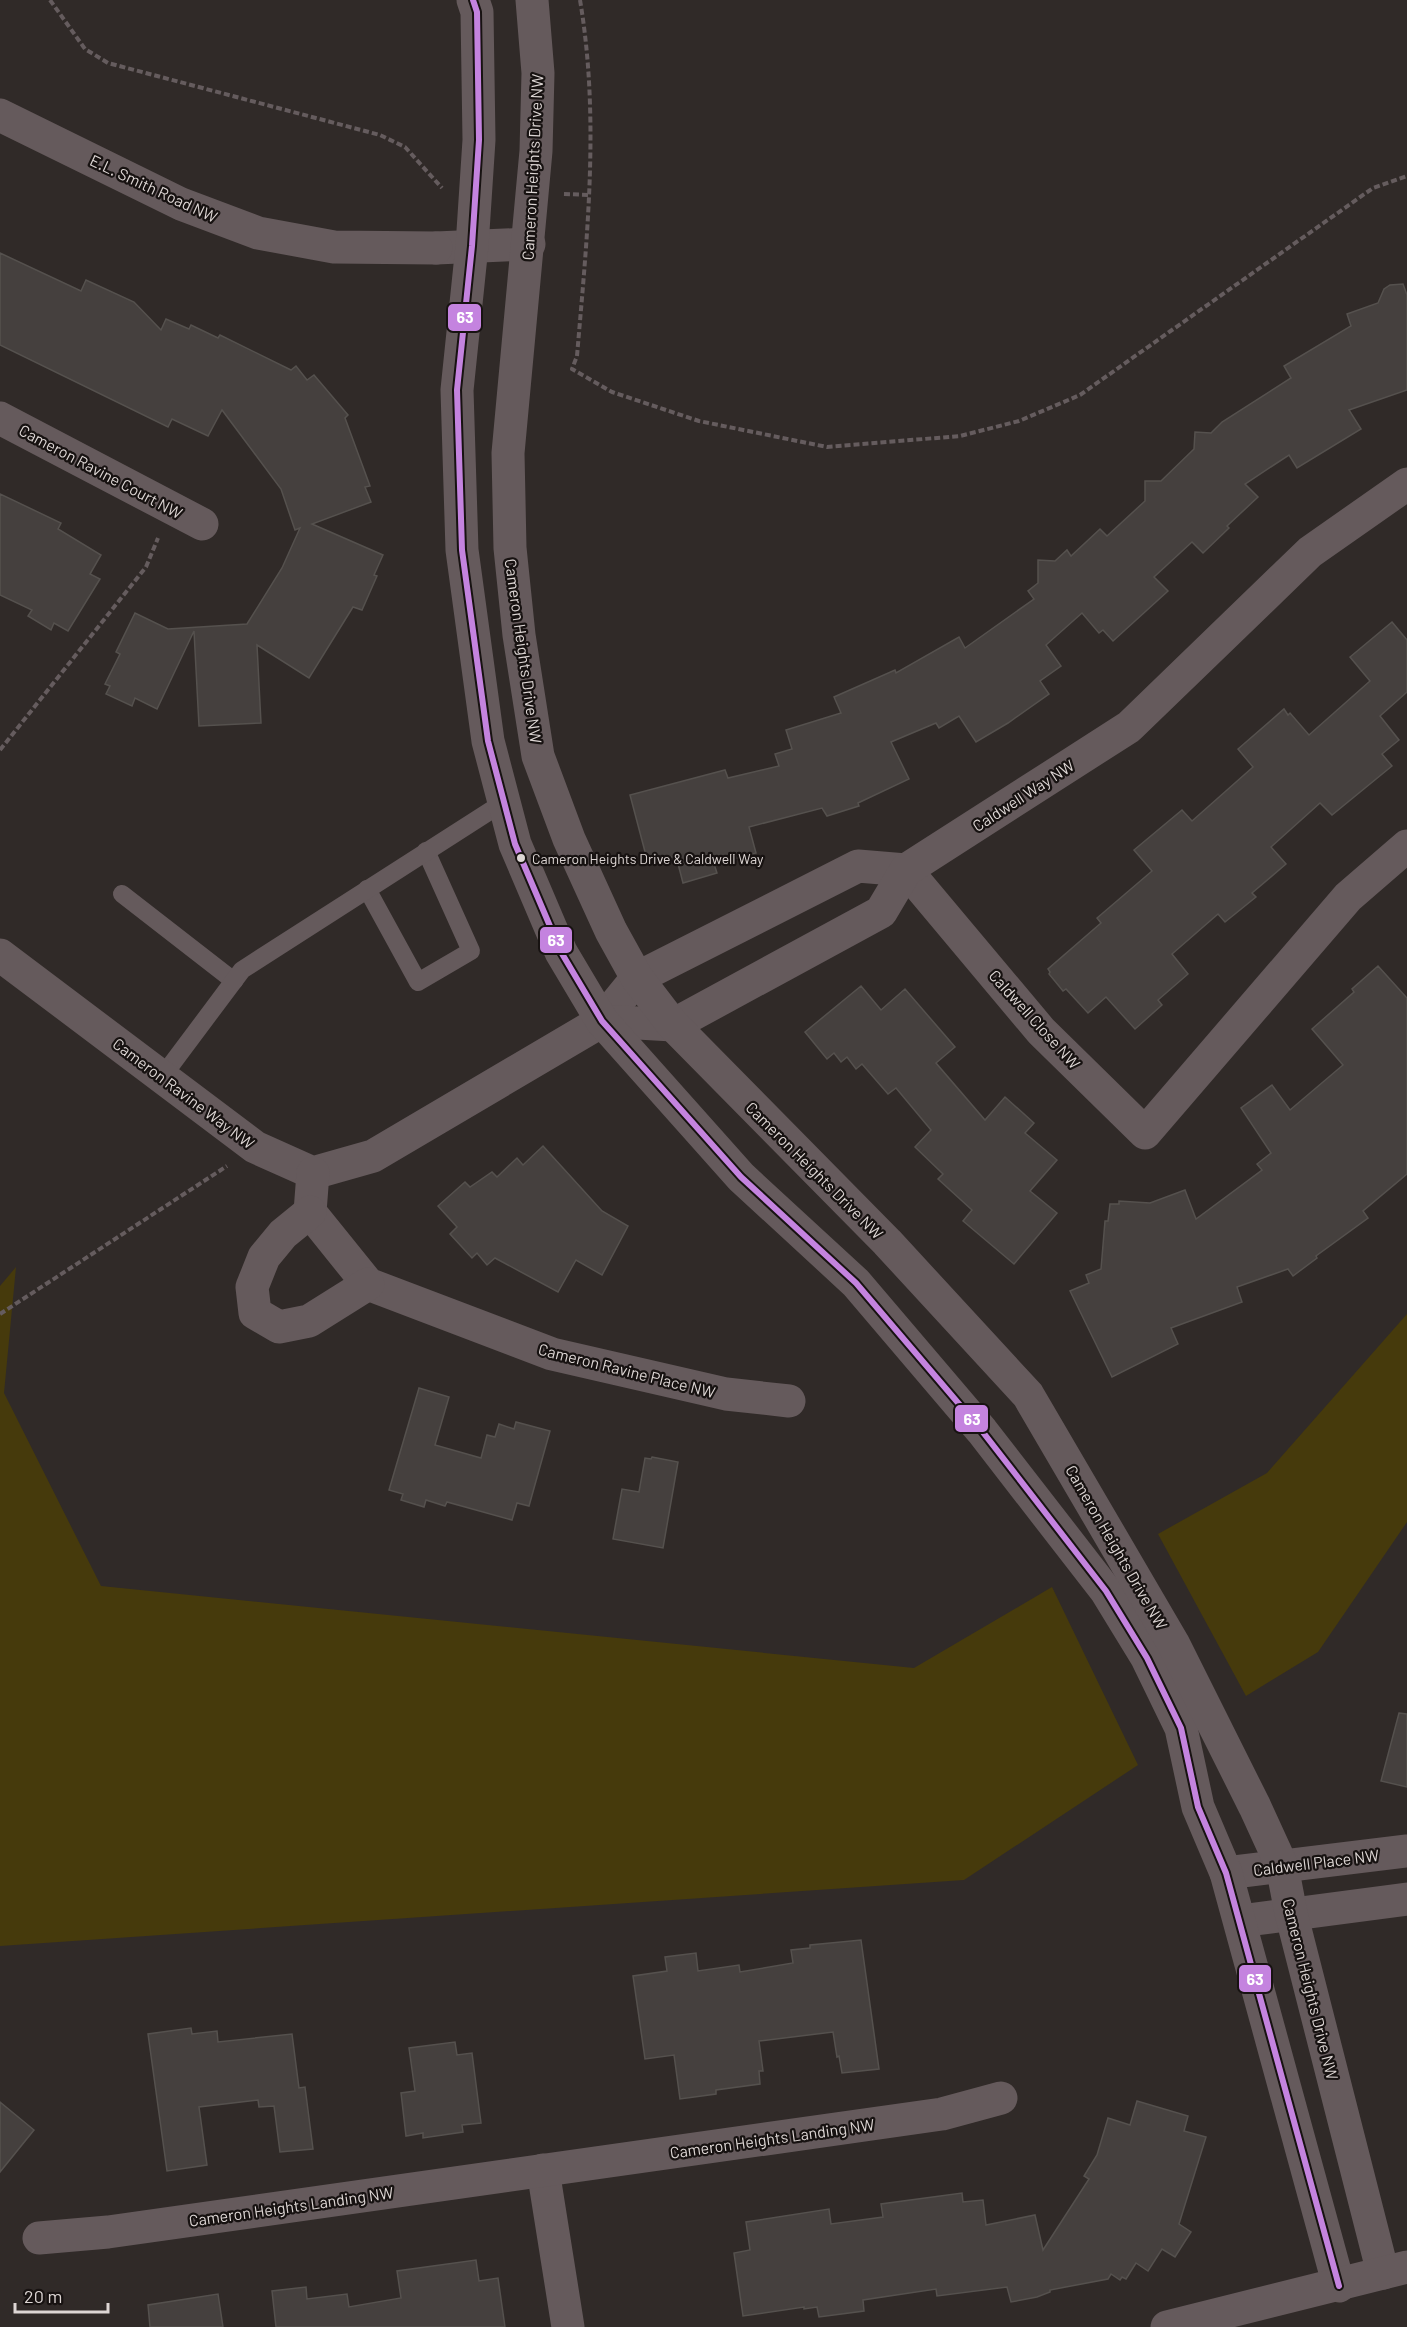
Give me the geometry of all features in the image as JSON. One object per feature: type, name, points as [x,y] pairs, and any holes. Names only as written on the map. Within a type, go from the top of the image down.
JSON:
[{"type":"street","name":"Cameron Heights Drive NW","points":[[473,0],[477,12],[479,117],[472,246],[457,390],[462,550],[488,741],[515,844],[561,952],[602,1021],[741,1177],[856,1283],[982,1431],[1106,1591],[1147,1658],[1181,1728],[1198,1807],[1226,1874],[1339,2286]]},
{"type":"street","name":"Cameron Heights Drive NW","points":[[532,0],[538,73],[529,244],[508,453],[510,548],[519,635],[538,756],[569,839],[611,931],[637,978],[673,1025],[887,1242],[1028,1395],[1131,1568],[1216,1726],[1282,1866],[1291,1914],[1395,2270]]},
{"type":"street","name":"E.L. Smith Road NW","points":[[0,115],[181,204],[258,233],[334,247],[436,248],[529,244]]},
{"type":"street","name":"Cameron Ravine Court NW","points":[[0,418],[202,524]]},
{"type":"street","name":"Caldwell Way NW","points":[[673,1025],[881,912],[906,870],[1129,727],[1310,552],[1407,484]]},
{"type":"street","name":"Caldwell Close NW","points":[[906,870],[1041,1031],[1145,1133],[1348,897],[1407,846]]},
{"type":"street","points":[[310,1212],[283,1234],[264,1257],[252,1287],[255,1313],[279,1327],[309,1321],[368,1284],[310,1212],[313,1173],[373,1156],[602,1021],[637,978],[858,866],[906,870]]},
{"type":"street","name":"Cameron Ravine Way NW","points":[[0,955],[255,1147],[313,1173]]},
{"type":"street","points":[[602,1021],[673,1025]]},
{"type":"street","name":"Cameron Ravine Place NW","points":[[368,1284],[552,1354],[726,1394],[789,1401]]},
{"type":"street","name":"Caldwell Place NW","points":[[1226,1874],[1407,1851]]},
{"type":"street","points":[[1240,1921],[1407,1899]]},
{"type":"street","name":"Cameron Heights Landing NW","points":[[39,2238],[108,2232],[942,2114],[1000,2098]]},
{"type":"street","points":[[543,2170],[568,2327]]},
{"type":"street","points":[[1167,2327],[1339,2286],[1395,2270]]},
{"type":"lane","points":[[162,1077],[242,970],[504,802]]},
{"type":"lane","points":[[367,890],[418,982],[471,951],[426,851]]},
{"type":"lane","points":[[122,894],[234,981]]},
{"type":"path","points":[[50,0],[85,49],[108,63],[380,135],[405,147],[442,188],[476,190]]},
{"type":"path","points":[[580,0],[591,111],[589,195],[577,356],[572,369],[612,392],[699,421],[827,447],[960,436],[1019,421],[1080,394],[1373,188],[1407,176]]},
{"type":"path","points":[[533,192],[589,195]]},
{"type":"path","points":[[0,750],[146,567],[171,507]]},
{"type":"path","points":[[0,1314],[255,1147]]},
{"type":"shaded area","points":[[16,1267],[4,1393],[101,1586],[914,1668],[1052,1587],[1138,1765],[964,1880],[0,1946],[0,1286]]},
{"type":"shaded area","points":[[1407,1314],[1407,1522],[1318,1652],[1246,1696],[1158,1534],[1267,1473]]},
{"type":"building","points":[[0,253],[81,291],[86,280],[134,302],[161,330],[166,319],[189,329],[191,325],[218,338],[220,335],[291,370],[296,366],[307,380],[314,375],[348,415],[345,418],[370,486],[365,487],[371,502],[312,524],[383,555],[374,575],[377,576],[362,610],[353,607],[309,678],[257,645],[261,723],[199,726],[194,631],[157,709],[135,698],[132,706],[106,694],[110,686],[105,684],[120,654],[116,652],[135,613],[168,629],[247,624],[282,568],[300,528],[295,530],[281,489],[222,410],[208,436],[172,419],[168,427],[0,345]]},
{"type":"building","points":[[1403,284],[1407,295],[1407,390],[1349,410],[1361,429],[1297,468],[1289,455],[1245,484],[1258,497],[1203,553],[1192,542],[1154,577],[1168,591],[1113,641],[1103,630],[1099,633],[1082,613],[1046,645],[1061,666],[1040,681],[1049,694],[976,742],[959,716],[939,728],[936,723],[891,742],[909,779],[858,803],[859,806],[827,816],[822,808],[749,827],[756,853],[714,864],[717,873],[683,883],[676,856],[648,863],[630,795],[725,770],[728,778],[779,766],[775,754],[792,749],[786,730],[841,713],[834,697],[895,670],[896,673],[959,637],[965,648],[1034,599],[1028,591],[1038,583],[1038,560],[1055,561],[1067,550],[1071,556],[1100,529],[1107,536],[1145,501],[1145,481],[1161,481],[1194,449],[1195,432],[1211,433],[1222,422],[1291,378],[1284,366],[1351,326],[1347,314],[1378,303],[1384,289],[1390,285]]},
{"type":"building","points":[[0,494],[61,523],[58,529],[101,555],[90,574],[100,579],[68,631],[54,623],[51,630],[28,616],[32,610],[0,595]]},
{"type":"building","points":[[1392,622],[1407,640],[1407,692],[1380,716],[1399,740],[1382,754],[1392,766],[1332,815],[1320,803],[1271,847],[1286,864],[1252,893],[1256,897],[1225,922],[1218,914],[1172,954],[1188,974],[1158,1000],[1162,1005],[1135,1029],[1106,997],[1088,1013],[1066,989],[1063,991],[1049,974],[1048,969],[1101,923],[1097,918],[1152,871],[1134,850],[1182,810],[1192,821],[1253,767],[1238,749],[1284,709],[1309,735],[1370,681],[1350,657]]},
{"type":"building","points":[[1378,966],[1407,998],[1407,1174],[1363,1211],[1368,1218],[1293,1276],[1288,1269],[1237,1287],[1242,1302],[1171,1328],[1178,1344],[1112,1377],[1070,1291],[1089,1283],[1086,1275],[1101,1269],[1105,1221],[1108,1221],[1110,1204],[1119,1204],[1119,1201],[1150,1203],[1185,1190],[1196,1219],[1262,1170],[1257,1164],[1271,1153],[1241,1108],[1272,1085],[1290,1110],[1343,1065],[1312,1029],[1354,992],[1352,989]]},
{"type":"building","points":[[861,986],[881,1010],[905,989],[955,1047],[936,1063],[985,1120],[1005,1097],[1034,1123],[1025,1133],[1057,1160],[1030,1191],[1057,1213],[1014,1264],[963,1221],[972,1210],[938,1179],[943,1174],[915,1147],[931,1130],[896,1088],[888,1094],[862,1064],[856,1069],[847,1057],[841,1062],[834,1053],[827,1059],[805,1032]]},
{"type":"building","points":[[543,1146],[602,1211],[628,1226],[602,1275],[576,1260],[558,1292],[495,1258],[487,1265],[477,1253],[472,1258],[450,1234],[457,1227],[438,1206],[465,1182],[470,1187],[492,1172],[497,1177],[517,1158],[523,1165]]},
{"type":"building","points":[[419,1388],[449,1397],[435,1445],[481,1458],[487,1435],[495,1437],[499,1424],[514,1429],[516,1422],[550,1431],[529,1506],[517,1503],[512,1520],[447,1502],[445,1506],[426,1500],[424,1507],[401,1500],[403,1494],[389,1490]]},
{"type":"building","points":[[652,1457],[678,1462],[663,1548],[613,1539],[622,1489],[639,1492],[645,1458],[651,1459]]},
{"type":"building","points":[[1399,1713],[1407,1714],[1407,1787],[1381,1781]]},
{"type":"building","points":[[861,1940],[879,2069],[842,2073],[833,2032],[759,2041],[763,2071],[759,2071],[760,2084],[716,2090],[716,2094],[680,2099],[674,2055],[645,2059],[633,1976],[667,1971],[665,1957],[696,1953],[698,1971],[739,1965],[740,1972],[793,1963],[791,1950],[810,1948],[810,1945]]},
{"type":"building","points":[[191,2028],[192,2034],[217,2031],[218,2042],[292,2034],[299,2088],[305,2087],[313,2149],[280,2152],[274,2106],[259,2107],[258,2100],[199,2107],[207,2165],[167,2171],[148,2034]]},
{"type":"building","points":[[455,2042],[457,2055],[472,2053],[481,2123],[462,2125],[463,2132],[423,2138],[423,2133],[406,2136],[401,2093],[415,2091],[409,2048]]},
{"type":"building","points":[[1137,2101],[1188,2116],[1184,2131],[1206,2137],[1179,2224],[1191,2232],[1175,2257],[1162,2249],[1148,2271],[1136,2263],[1126,2279],[1122,2277],[1120,2280],[1111,2274],[1108,2279],[1050,2290],[1037,2297],[1011,2302],[1007,2287],[937,2296],[936,2289],[863,2300],[864,2311],[819,2317],[817,2307],[804,2309],[804,2307],[743,2316],[734,2253],[750,2250],[746,2222],[829,2209],[831,2224],[883,2217],[881,2204],[962,2193],[963,2202],[983,2200],[986,2225],[1035,2215],[1043,2250],[1089,2179],[1084,2176],[1097,2155],[1108,2118],[1130,2125]]},
{"type":"building","points":[[0,2102],[34,2130],[0,2172]]},
{"type":"building","points":[[476,2260],[479,2281],[498,2278],[505,2327],[276,2327],[272,2291],[306,2287],[307,2299],[347,2294],[349,2307],[401,2298],[397,2271]]},
{"type":"building","points":[[218,2294],[223,2327],[150,2327],[148,2305]]},
{"type":"transit line","name":"63","points":[[473,0],[477,12],[479,140],[472,246],[457,390],[462,550],[488,741],[515,844],[561,952],[602,1021],[741,1177],[856,1283],[982,1431],[1106,1591],[1147,1658],[1181,1728],[1198,1807],[1226,1873],[1339,2286]]},
{"type":"place","name":"Cameron Heights Drive & Caldwell Way","points":[[521,858]]}]
